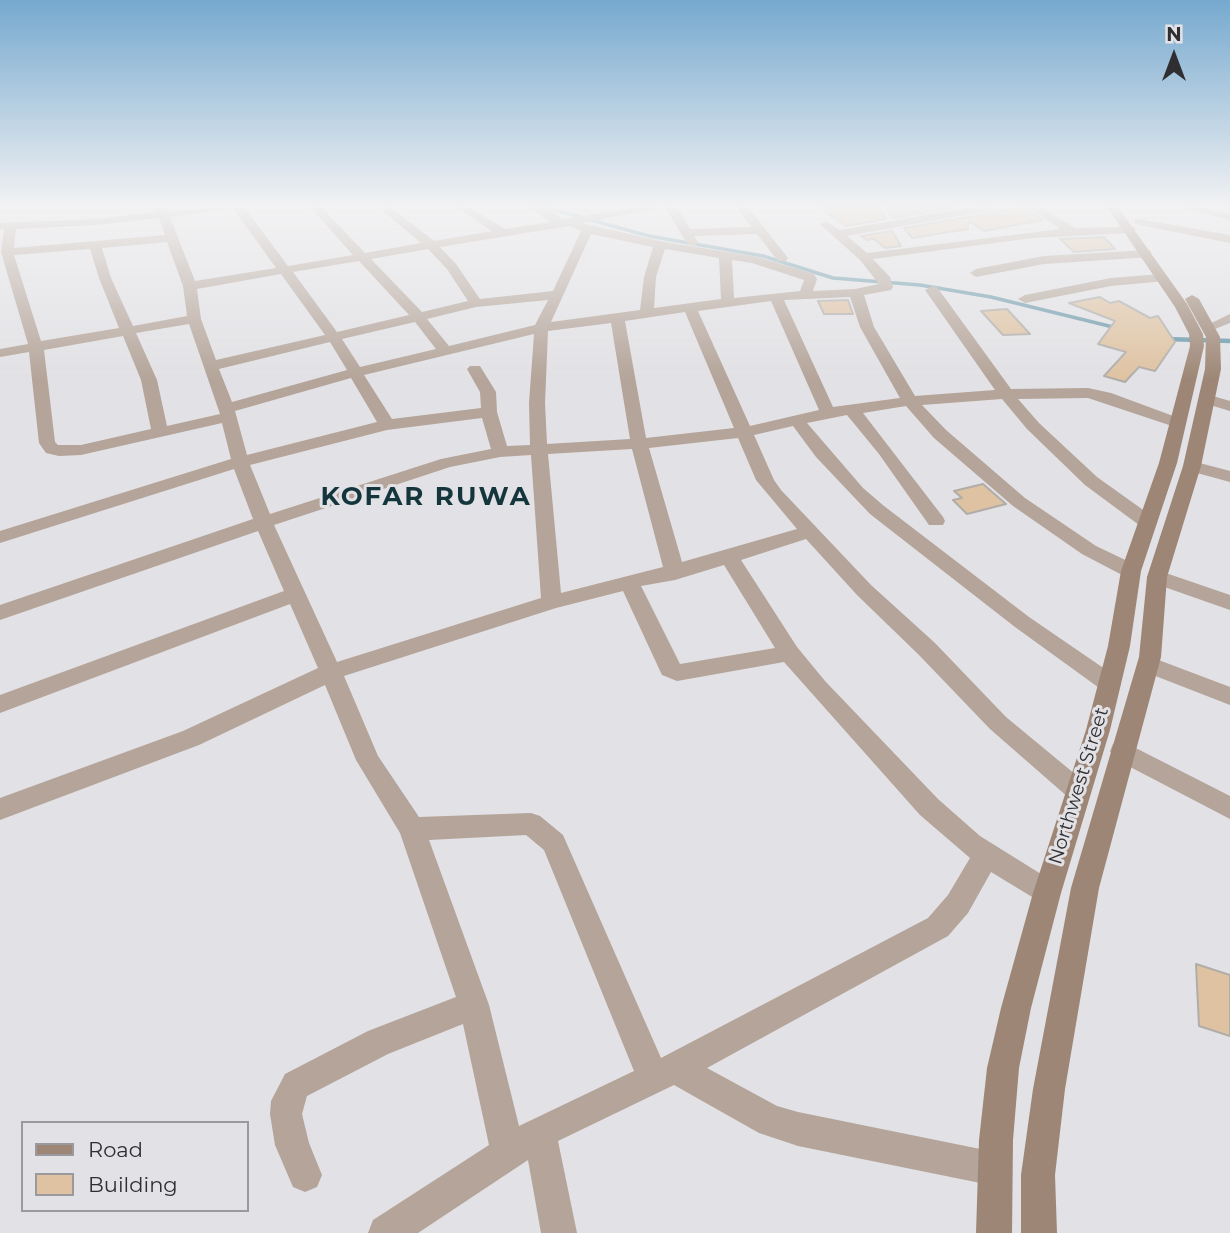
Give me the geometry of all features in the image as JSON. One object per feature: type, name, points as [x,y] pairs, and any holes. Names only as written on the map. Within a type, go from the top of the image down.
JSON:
[{"type":"main road","points":[[1153,265],[1206,338]]},
{"type":"main road","points":[[1159,265],[1206,338]]},
{"type":"main road","name":"Northwest Street","points":[[1040,1233],[1038,1175],[1049,1089],[1085,888],[1148,664],[1157,577],[1192,466],[1218,403],[1206,338]]},
{"type":"main road","name":"Northwest Street","points":[[994,1233],[995,1169],[1003,1068],[1047,893],[1110,684],[1131,571],[1168,463],[1206,338]]},
{"type":"street","points":[[11,265],[36,347],[47,443],[60,452],[160,433],[354,373],[541,328],[776,296],[857,293],[886,283],[870,265]]},
{"type":"street","points":[[101,265],[149,380],[160,433]]},
{"type":"street","points":[[182,265],[190,286],[194,319],[227,413],[240,462],[264,523],[368,760],[412,829],[474,1005],[508,1153]]},
{"type":"street","points":[[281,265],[334,337],[387,425]]},
{"type":"street","points":[[190,286],[320,265]]},
{"type":"street","points":[[367,265],[417,316],[445,350]]},
{"type":"street","points":[[450,265],[476,303]]},
{"type":"street","points":[[552,602],[538,449],[537,404],[541,328],[568,265]]},
{"type":"street","points":[[647,312],[650,277],[654,265]]},
{"type":"street","points":[[726,265],[728,302]]},
{"type":"street","points":[[764,265],[809,277],[811,279],[805,295]]},
{"type":"street","points":[[976,273],[1020,265]]},
{"type":"street","points":[[1049,265],[1077,288]]},
{"type":"street","points":[[1025,299],[1111,282],[1161,278]]},
{"type":"street","points":[[932,290],[1006,394],[1061,454],[1091,481],[1146,521]]},
{"type":"street","points":[[857,293],[867,327],[910,401],[940,434],[1019,502],[1088,550],[1131,571]]},
{"type":"street","points":[[211,366],[476,303],[557,295]]},
{"type":"street","points":[[776,296],[828,413]]},
{"type":"street","points":[[690,307],[765,480],[809,532],[998,723],[1078,791]]},
{"type":"street","points":[[617,316],[639,444],[675,573]]},
{"type":"street","points":[[1206,338],[1230,318]]},
{"type":"street","points":[[0,353],[194,319]]},
{"type":"street","points":[[475,369],[488,392],[489,412],[500,452]]},
{"type":"street","points":[[0,613],[412,474],[500,452],[639,444],[744,432],[828,413],[910,401],[1006,394],[1088,393],[1105,396],[1178,423]]},
{"type":"street","points":[[851,410],[885,450],[936,521]]},
{"type":"street","points":[[0,537],[240,462],[387,425],[489,412]]},
{"type":"street","points":[[796,419],[822,453],[877,510],[1022,622],[1110,684]]},
{"type":"street","points":[[1192,466],[1230,477]]},
{"type":"street","points":[[0,809],[191,738],[331,672],[552,602],[675,573],[809,532]]},
{"type":"street","points":[[729,557],[789,653],[817,687],[929,807],[987,854],[1047,893]]},
{"type":"street","points":[[1157,577],[1230,603]]},
{"type":"street","points":[[629,583],[670,669],[677,673],[789,653]]},
{"type":"street","points":[[0,704],[296,594]]},
{"type":"street","points":[[1148,664],[1230,695]]},
{"type":"street","points":[[1122,751],[1230,808]]},
{"type":"street","points":[[412,829],[531,824],[548,837],[554,843],[639,1051],[664,1073],[771,1121],[798,1129],[995,1169]]},
{"type":"street","points":[[386,1233],[540,1132],[664,1073],[938,927],[958,904],[987,854]]},
{"type":"street","points":[[305,1175],[292,1145],[286,1114],[287,1101],[296,1085],[379,1042],[474,1005]]},
{"type":"street","points":[[540,1132],[559,1233]]},
{"type":"building","points":[[1100,297],[1110,303],[1119,301],[1150,318],[1158,316],[1175,342],[1155,371],[1139,367],[1125,382],[1104,376],[1126,352],[1098,344],[1115,321],[1069,303]]},
{"type":"building","points":[[848,300],[853,314],[824,314],[818,301]]},
{"type":"building","points":[[1007,309],[1030,334],[1003,335],[981,311]]},
{"type":"building","points":[[983,484],[1006,504],[967,514],[953,500],[962,498],[954,491]]},
{"type":"building","points":[[1196,964],[1230,975],[1230,1036],[1199,1026]]},
{"type":"waterway","points":[[790,265],[833,278],[920,285],[991,297],[1117,328]]},
{"type":"waterway","points":[[1166,339],[1230,341]]},
{"type":"district","name":"KOFAR RUWA","points":[[426,497]]}]
